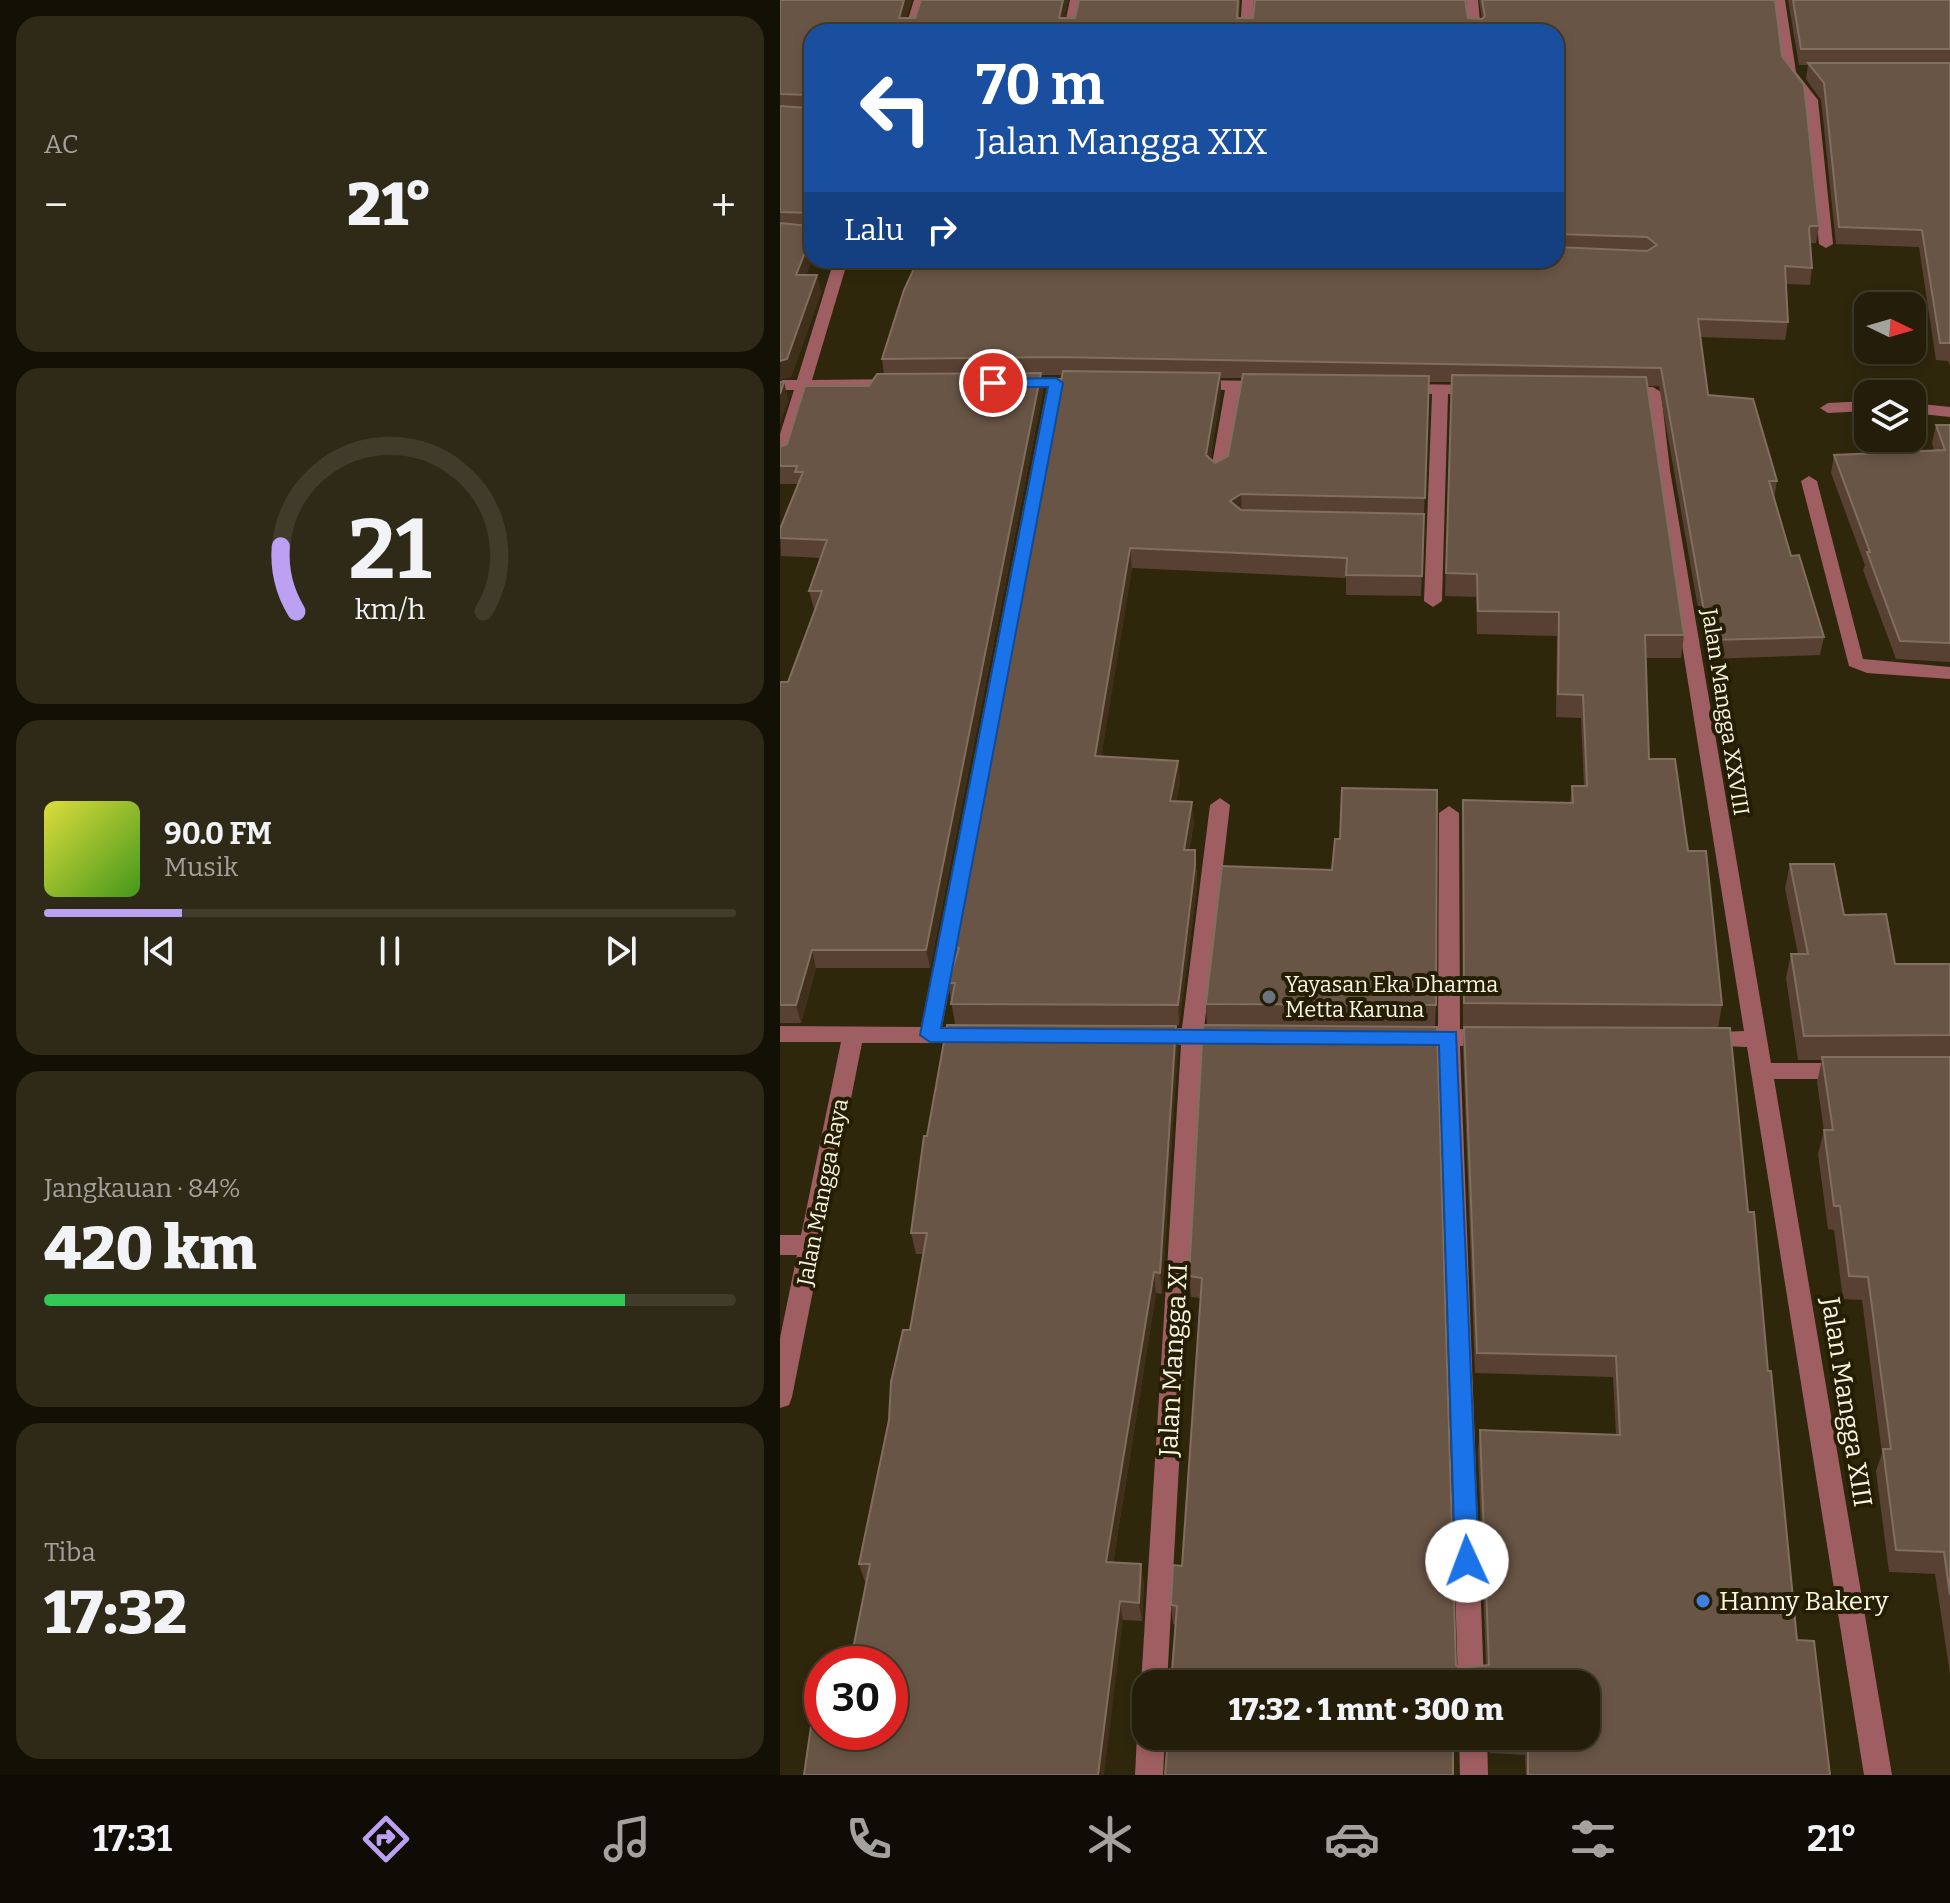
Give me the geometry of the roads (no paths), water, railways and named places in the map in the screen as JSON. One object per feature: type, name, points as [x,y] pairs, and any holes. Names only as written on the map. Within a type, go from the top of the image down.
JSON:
[{"type":"street","points":[[912,24],[920,0]]},
{"type":"street","points":[[1071,24],[1076,0]]},
{"type":"street","points":[[1246,24],[1248,0]]},
{"type":"street","points":[[1472,0],[1474,24]]},
{"type":"street","points":[[1779,0],[1797,72],[1811,100],[1826,244]]},
{"type":"street","points":[[780,461],[839,268]]},
{"type":"street","points":[[993,383],[1100,383]]},
{"type":"street","points":[[930,1035],[1056,383]]},
{"type":"street","points":[[780,385],[914,384]]},
{"type":"street","points":[[1174,385],[1281,387]]},
{"type":"street","points":[[1218,476],[1234,386]]},
{"type":"street","points":[[1392,389],[1501,391]]},
{"type":"street","points":[[1433,601],[1425,526],[1440,390]]},
{"type":"street","name":"Jalan Mangga XXVIII","points":[[1607,392],[1653,392],[1664,485],[1755,1039]]},
{"type":"street","points":[[1828,408],[1854,407]]},
{"type":"street","points":[[1926,409],[1950,412]]},
{"type":"street","points":[[1809,481],[1855,662],[1867,667],[1950,673]]},
{"type":"street","name":"Jalan Mangga XI","points":[[1155,1670],[1192,1037],[1220,805]]},
{"type":"street","points":[[1449,813],[1449,1038],[1471,1670]]},
{"type":"street","points":[[780,1034],[994,1035]]},
{"type":"street","name":"Jalan Mangga Raya","points":[[780,1397],[853,1034]]},
{"type":"street","points":[[1131,1036],[1253,1037]]},
{"type":"street","points":[[1388,1037],[1510,1038]]},
{"type":"street","points":[[1679,1039],[1755,1039]]},
{"type":"street","name":"Jalan Mangga XIII","points":[[1755,1039],[1763,1071],[1878,1775]]},
{"type":"street","points":[[1763,1071],[1866,1071]]},
{"type":"street","points":[[780,1245],[813,1245]]},
{"type":"street","points":[[1149,1775],[1150,1750]]},
{"type":"street","points":[[1473,1750],[1474,1775]]},
{"type":"place","name":"Yayasan Eka Dharma Metta Karuna","points":[[1269,997]]},
{"type":"place","name":"Hanny Bakery","points":[[1703,1601]]}]
